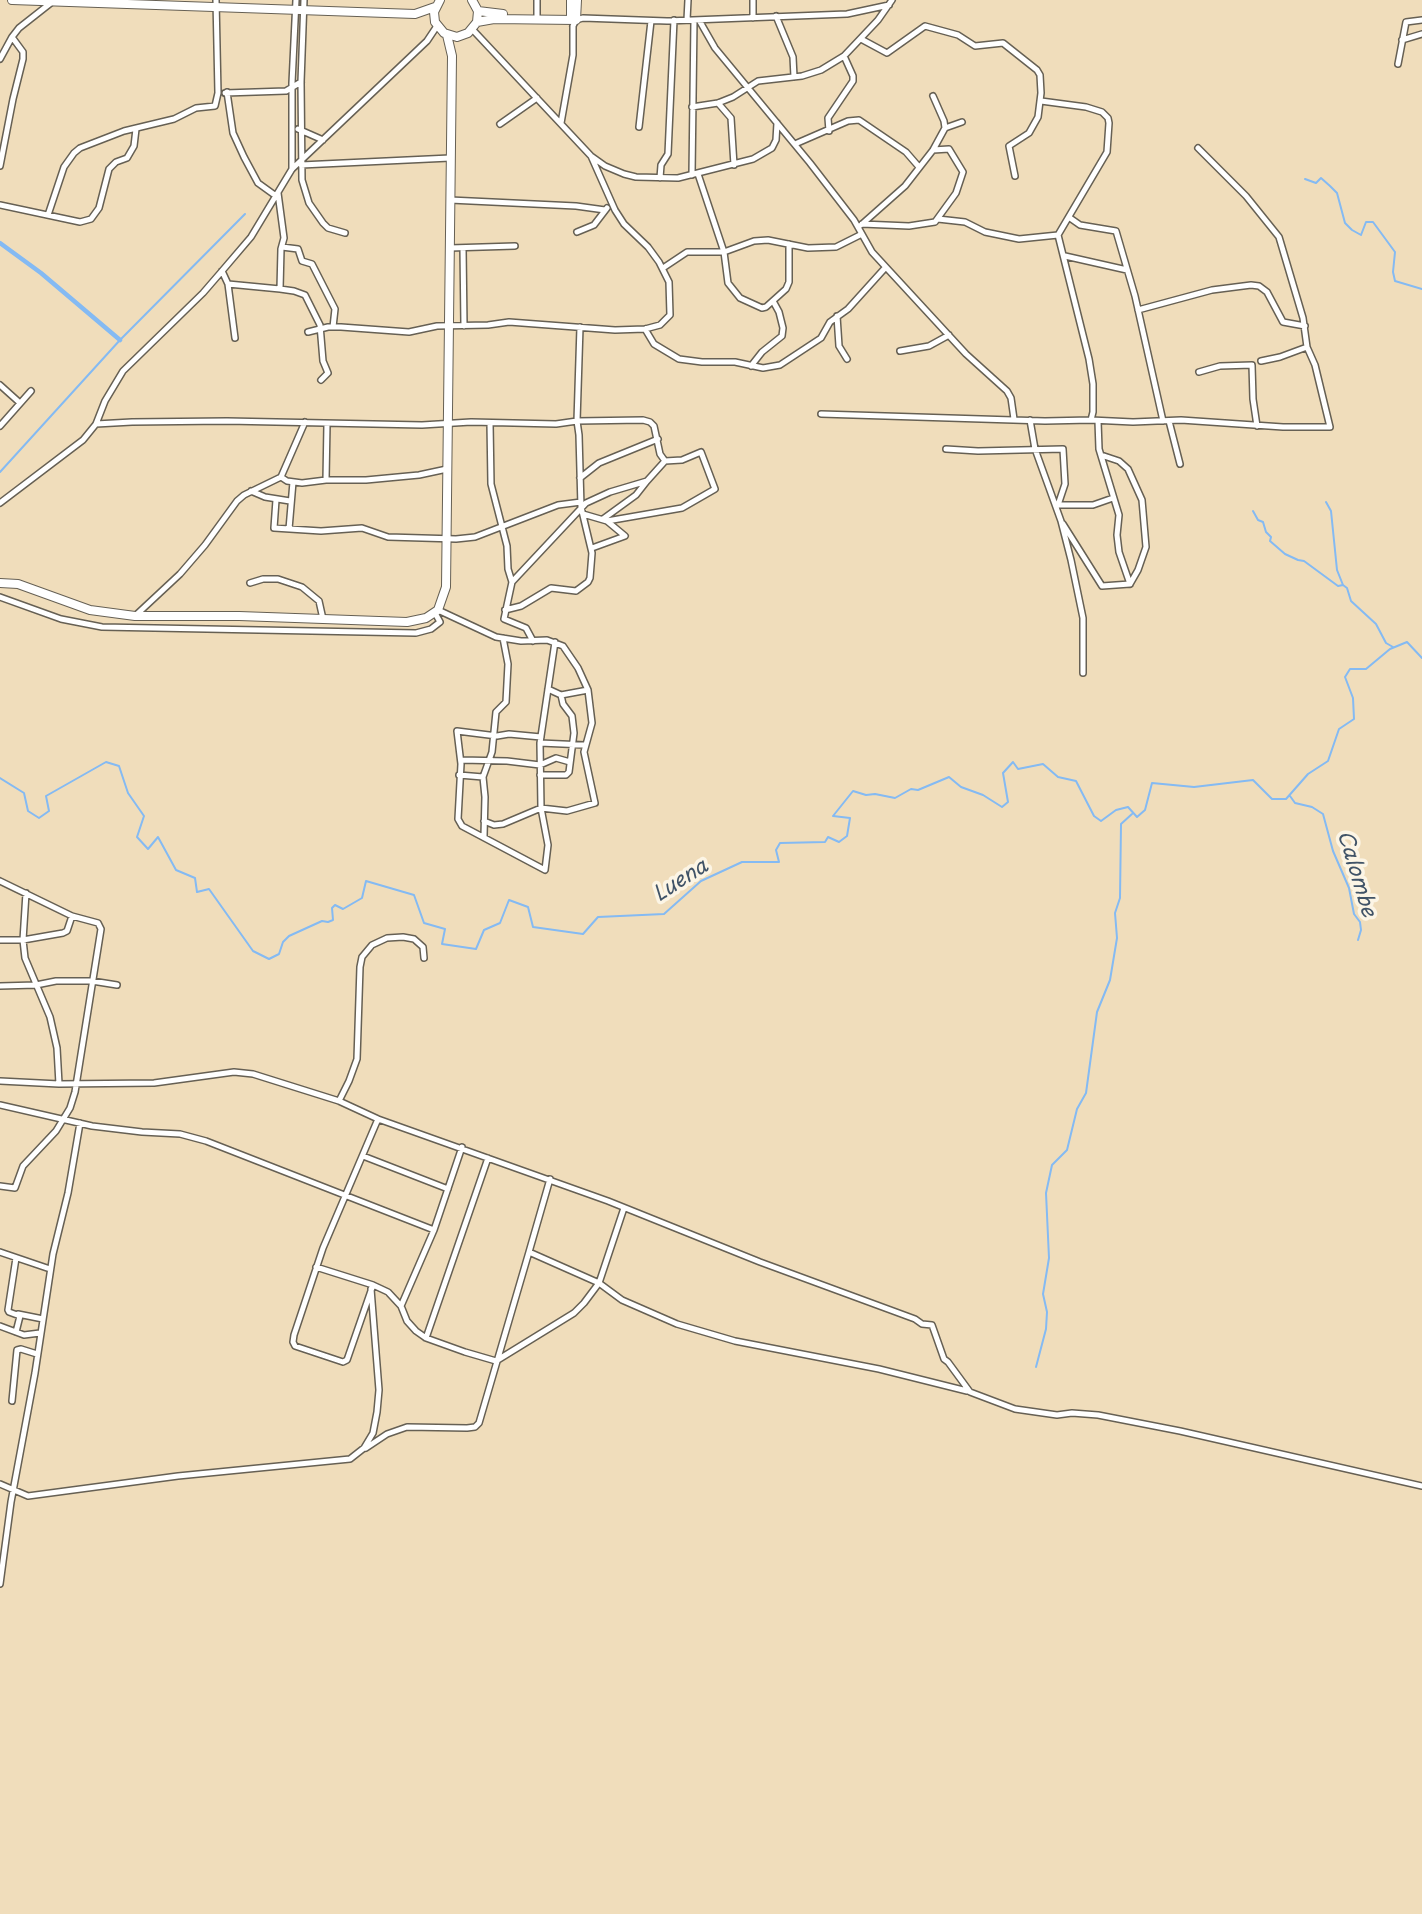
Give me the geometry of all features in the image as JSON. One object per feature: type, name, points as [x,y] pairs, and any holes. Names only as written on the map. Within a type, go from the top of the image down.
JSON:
[{"type":"main road","points":[[0,583],[18,584],[90,610],[135,616],[407,622],[426,618],[437,611],[445,594],[452,56],[441,29],[438,4],[415,14],[299,11],[228,3],[12,0]]},
{"type":"main road","points":[[472,0],[478,11],[475,26]]},
{"type":"main road","points":[[571,0],[575,19]]},
{"type":"main road","points":[[575,19],[577,0]]},
{"type":"main road","points":[[478,11],[575,19]]},
{"type":"main road","points":[[415,14],[441,29],[463,36]]},
{"type":"main road","points":[[452,56],[463,36],[475,26],[494,19],[537,17]]},
{"type":"street","points":[[296,0],[299,11],[304,190],[314,212],[328,228],[345,233]]},
{"type":"street","points":[[292,169],[292,88],[299,11],[304,0]]},
{"type":"street","points":[[537,0],[537,17]]},
{"type":"street","points":[[688,0],[693,20],[692,107],[695,174],[723,252],[728,283],[735,294],[762,308],[773,301],[788,286],[789,244]]},
{"type":"street","points":[[752,0],[753,18]]},
{"type":"street","points":[[0,59],[19,28],[52,2]]},
{"type":"street","points":[[561,123],[573,55],[575,19],[651,21],[847,13],[890,2]]},
{"type":"street","points":[[692,107],[718,103],[758,81],[821,70],[844,56],[890,2]]},
{"type":"street","points":[[48,215],[64,167],[74,153],[90,143],[174,119],[202,106],[215,106],[218,93],[216,3]]},
{"type":"street","points":[[776,16],[793,57],[794,76]]},
{"type":"street","points":[[660,178],[661,165],[668,154],[674,20]]},
{"type":"street","points":[[693,20],[860,225],[872,252],[949,335],[1007,391],[1011,398],[1014,419]]},
{"type":"street","points":[[1398,64],[1406,22],[1422,20]]},
{"type":"street","points":[[639,127],[651,21]]},
{"type":"street","points":[[475,26],[591,156],[604,166],[624,174],[636,177],[678,178],[754,159],[772,148],[776,140],[777,123]]},
{"type":"street","points":[[861,39],[887,53],[925,26],[958,35],[975,46],[1003,43],[1037,70],[1041,101],[1038,117],[1029,133],[1009,146],[1015,176]]},
{"type":"street","points":[[0,503],[83,440],[96,424],[105,401],[123,371],[203,293],[251,237],[292,169],[302,163],[441,29]]},
{"type":"street","points":[[1402,40],[1422,34]]},
{"type":"street","points":[[0,166],[23,59],[23,52],[12,37]]},
{"type":"street","points":[[829,131],[828,118],[853,81],[844,56]]},
{"type":"street","points":[[218,93],[286,91],[301,82]]},
{"type":"street","points":[[227,92],[233,133],[240,149],[258,183],[277,195],[284,228],[279,289]]},
{"type":"street","points":[[860,225],[905,186],[933,150],[945,128],[933,96]]},
{"type":"street","points":[[500,124],[537,98]]},
{"type":"street","points":[[938,219],[965,222],[985,232],[1019,239],[1058,235],[1107,152],[1109,123],[1102,112],[1094,109],[1041,101]]},
{"type":"street","points":[[718,103],[731,118],[734,165]]},
{"type":"street","points":[[795,144],[853,119],[859,120],[906,152],[919,167]]},
{"type":"street","points":[[945,128],[962,122]]},
{"type":"street","points":[[0,205],[80,222],[91,219],[99,208],[109,169],[116,162],[127,158],[134,146],[136,129]]},
{"type":"street","points":[[291,130],[301,129],[323,140]]},
{"type":"street","points":[[821,414],[1224,422],[1257,426],[1330,427],[1279,237],[1246,196],[1198,148]]},
{"type":"street","points":[[860,225],[909,226],[932,224],[938,219],[957,193],[963,172],[949,149],[933,150]]},
{"type":"street","points":[[308,332],[332,327],[409,332],[449,326],[509,323],[645,328],[660,325],[670,316],[669,282],[648,247],[624,224],[611,203],[591,156]]},
{"type":"street","points":[[302,163],[450,158]]},
{"type":"street","points":[[450,200],[576,206],[605,210]]},
{"type":"street","points":[[577,232],[594,225],[611,203]]},
{"type":"street","points":[[1070,218],[1080,225],[1116,231],[1166,421],[1180,464]]},
{"type":"street","points":[[663,268],[687,252],[723,252],[754,241],[768,240],[808,248],[836,247],[862,234]]},
{"type":"street","points":[[1058,235],[1089,359],[1097,438],[1119,515],[1119,552],[1130,584]]},
{"type":"street","points":[[450,248],[515,246]]},
{"type":"street","points":[[282,247],[298,249],[303,261],[312,264],[335,309],[332,327]]},
{"type":"street","points":[[463,248],[464,326]]},
{"type":"street","points":[[1065,256],[1127,270]]},
{"type":"street","points":[[645,328],[653,344],[679,359],[735,362],[763,368],[780,365],[821,338],[830,322],[848,309],[886,268]]},
{"type":"street","points":[[222,271],[228,285],[235,338]]},
{"type":"street","points":[[228,285],[279,289],[305,295],[321,330],[323,361],[328,373],[321,380]]},
{"type":"street","points":[[1138,310],[1212,290],[1251,285],[1259,286],[1267,292],[1283,323],[1305,326]]},
{"type":"street","points":[[751,366],[762,352],[782,336],[779,312],[773,301]]},
{"type":"street","points":[[837,316],[839,346],[848,359]]},
{"type":"street","points":[[505,610],[522,606],[551,588],[576,591],[588,582],[592,548],[582,508],[577,421],[580,327]]},
{"type":"street","points":[[900,351],[929,346],[949,335]]},
{"type":"street","points":[[1261,361],[1307,347]]},
{"type":"street","points":[[1199,372],[1220,366],[1252,365],[1257,426]]},
{"type":"street","points":[[0,385],[20,403]]},
{"type":"street","points":[[0,426],[31,391]]},
{"type":"street","points":[[1030,420],[1035,449],[1057,505],[1083,618],[1083,673]]},
{"type":"street","points":[[135,616],[180,574],[237,501],[281,477],[306,422]]},
{"type":"street","points":[[96,424],[650,422],[654,426],[660,454],[665,461]]},
{"type":"street","points":[[490,423],[491,484],[507,546],[508,569],[512,582]]},
{"type":"street","points":[[326,480],[327,424]]},
{"type":"street","points":[[580,478],[599,463],[658,439]]},
{"type":"street","points":[[946,449],[1063,449],[1065,484],[1057,505]]},
{"type":"street","points":[[701,452],[715,489],[682,508],[605,520],[636,495],[665,461],[682,460],[701,452]]},
{"type":"street","points":[[1101,455],[1119,461],[1128,469],[1142,500],[1146,547],[1130,584]]},
{"type":"street","points":[[281,477],[293,482],[366,480],[419,475],[447,469]]},
{"type":"street","points":[[533,641],[526,628],[506,622],[505,610],[512,582],[582,508],[610,492],[647,481]]},
{"type":"street","points":[[289,528],[293,482]]},
{"type":"street","points":[[251,491],[276,500],[290,501]]},
{"type":"street","points":[[1057,505],[1093,505],[1113,498]]},
{"type":"street","points":[[276,500],[274,528],[321,531],[362,528],[388,537],[475,537],[558,505],[582,508],[605,520],[625,536],[592,548]]},
{"type":"street","points":[[1061,522],[1102,586],[1130,584]]},
{"type":"street","points":[[250,583],[278,579],[302,587],[318,601],[323,619]]},
{"type":"street","points":[[0,597],[61,619],[102,627],[415,633],[430,629],[440,622],[437,611]]},
{"type":"street","points":[[437,611],[503,638],[555,642],[567,651],[588,690],[592,723],[585,745],[595,803],[567,811],[541,808],[503,824],[494,825],[484,821]]},
{"type":"street","points":[[484,836],[483,777],[489,761],[496,712],[506,702],[508,664],[503,638]]},
{"type":"street","points":[[555,642],[541,740],[541,808],[548,845],[545,870],[459,823],[461,760],[457,731],[494,734],[541,740],[572,744],[585,745]]},
{"type":"street","points":[[548,690],[561,695],[588,690]]},
{"type":"street","points":[[540,775],[566,775],[570,762],[574,722],[563,704],[561,695]]},
{"type":"street","points":[[461,760],[540,765],[556,758],[570,762]]},
{"type":"street","points":[[459,775],[483,777]]},
{"type":"street","points":[[0,881],[72,916],[98,923],[101,929],[69,1108],[56,1131],[23,1166],[15,1188],[0,1186]]},
{"type":"street","points":[[26,893],[23,940],[27,966],[50,1017],[57,1048],[59,1084]]},
{"type":"street","points":[[0,940],[23,940],[66,931],[72,916]]},
{"type":"street","points":[[340,1101],[357,1059],[362,957],[372,945],[387,938],[403,937],[414,939],[423,947],[424,958]]},
{"type":"street","points":[[0,986],[36,985],[56,981],[92,981],[117,985]]},
{"type":"street","points":[[0,1081],[59,1084],[154,1083],[243,1072],[340,1101],[378,1119],[550,1179],[760,1262],[915,1319],[922,1324],[932,1325],[944,1360],[970,1392]]},
{"type":"street","points":[[0,1108],[80,1123],[142,1132],[180,1134],[206,1140],[434,1230]]},
{"type":"street","points":[[372,1287],[346,1360],[343,1362],[295,1346],[294,1335],[316,1268],[378,1119]]},
{"type":"street","points":[[0,1584],[50,1269],[70,1184],[80,1123]]},
{"type":"street","points":[[401,1306],[434,1230],[462,1147]]},
{"type":"street","points":[[363,1156],[448,1189]]},
{"type":"street","points":[[426,1338],[488,1158]]},
{"type":"street","points":[[0,1484],[28,1496],[178,1476],[346,1460],[387,1434],[407,1427],[475,1427],[479,1423],[550,1179]]},
{"type":"street","points":[[316,1268],[388,1292],[401,1306],[407,1321],[426,1338],[496,1360],[574,1313],[584,1303],[599,1283],[624,1208]]},
{"type":"street","points":[[0,1252],[50,1269]]},
{"type":"street","points":[[529,1252],[599,1283],[622,1300],[684,1326],[735,1341],[879,1369],[970,1392],[1015,1409],[1057,1415],[1098,1415],[1422,1486]]},
{"type":"street","points":[[16,1258],[8,1310],[43,1319]]},
{"type":"street","points":[[364,1448],[374,1428],[379,1390],[372,1287]]},
{"type":"street","points":[[16,1332],[20,1319],[18,1314]]},
{"type":"street","points":[[1,1328],[24,1335],[40,1332]]},
{"type":"street","points":[[12,1401],[17,1350],[37,1354]]},
{"type":"waterway","points":[[1305,179],[1316,183],[1321,178],[1337,193],[1345,223],[1352,230],[1361,235],[1366,222],[1373,222],[1395,252],[1395,281],[1422,289]]},
{"type":"waterway","points":[[0,472],[120,340],[245,214]]},
{"type":"waterway","points":[[0,243],[41,273],[120,340]]},
{"type":"waterway","points":[[1326,502],[1331,511],[1337,570],[1343,585]]},
{"type":"waterway","points":[[1253,511],[1258,520],[1263,522],[1271,537],[1270,541],[1285,554],[1304,561],[1338,586],[1347,588],[1351,601],[1376,624],[1386,643],[1393,647]]},
{"type":"waterway","name":"Luena","points":[[0,778],[24,793],[28,811],[39,818],[49,811],[46,796],[106,762],[119,766],[128,793],[144,816],[137,837],[148,849],[158,837],[176,870],[195,878],[197,892],[209,889],[253,951],[269,959],[279,954],[283,942],[289,936],[322,921],[333,920],[332,908],[335,905],[343,909],[362,898],[366,881],[414,895],[424,923],[445,929],[442,944],[476,949],[484,930],[500,923],[509,900],[528,907],[533,927],[583,934],[598,917],[664,914],[701,881],[742,862],[779,862],[776,850],[780,843],[825,842],[828,837],[839,842],[847,836],[850,818],[833,816],[853,791],[895,798],[911,789],[918,790],[949,777],[961,787],[983,795],[1002,807],[1008,802],[1003,773],[1013,762],[1018,769],[1043,764],[1058,777],[1076,781],[1094,816],[1101,821],[1116,810],[1128,807],[1137,817],[1145,810],[1152,783],[1194,787],[1253,780],[1272,799],[1286,799],[1308,774],[1328,761],[1339,729],[1354,719],[1353,698],[1345,677],[1350,669],[1366,669],[1390,649],[1407,642],[1422,658]]},
{"type":"waterway","name":"Calombe","points":[[1290,796],[1295,803],[1312,807],[1323,814],[1333,851],[1349,888],[1354,914],[1360,922],[1358,940]]},
{"type":"waterway","points":[[1036,1367],[1046,1329],[1047,1312],[1043,1294],[1049,1258],[1046,1193],[1052,1165],[1067,1150],[1077,1109],[1086,1093],[1097,1012],[1110,980],[1117,938],[1115,913],[1120,898],[1121,824],[1132,814]]}]
